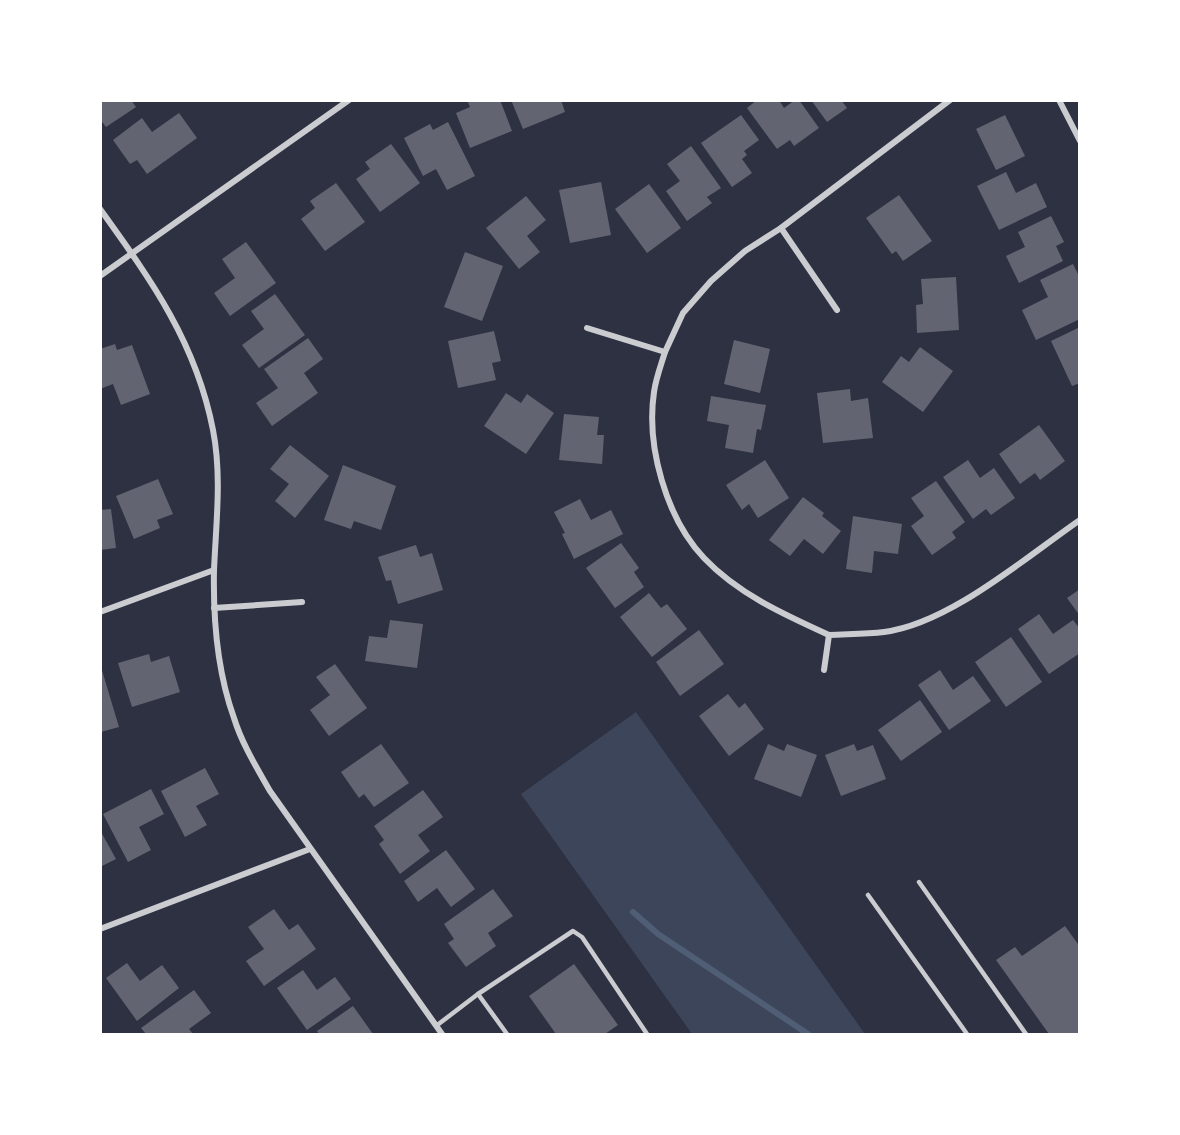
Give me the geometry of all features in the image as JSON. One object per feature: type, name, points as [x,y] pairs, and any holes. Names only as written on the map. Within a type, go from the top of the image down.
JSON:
[{"type":"street","points":[[100,276],[349,100]]},
{"type":"street","points":[[950,100],[781,228],[745,251],[711,281],[682,313],[665,352],[654,391],[652,426],[655,453],[663,485],[675,516],[705,559],[734,583],[777,612],[829,635],[886,632],[931,618],[975,594],[1080,520]]},
{"type":"street","points":[[1059,100],[1080,141]]},
{"type":"street","points":[[100,209],[150,278],[180,332],[193,361],[207,404],[217,463],[214,608],[220,670],[234,718],[250,755],[270,791],[442,1035]]},
{"type":"street","points":[[781,228],[837,310]]},
{"type":"street","points":[[587,328],[665,352]]},
{"type":"street","points":[[100,612],[214,570]]},
{"type":"street","points":[[214,608],[302,602]]},
{"type":"street","points":[[824,670],[829,635]]},
{"type":"street","points":[[100,929],[310,849]]},
{"type":"lane","points":[[919,882],[1026,1035]]},
{"type":"lane","points":[[868,895],[967,1035]]},
{"type":"lane","points":[[436,1026],[478,994],[573,931],[582,937],[647,1035]]},
{"type":"lane","points":[[478,994],[507,1035]]},
{"type":"shaded area","points":[[636,712],[865,1034],[692,1034],[521,794]]},
{"type":"building","points":[[100,100],[131,100],[136,107],[106,127],[100,119]]},
{"type":"building","points":[[467,100],[500,100],[512,131],[470,148],[456,113],[470,107]]},
{"type":"building","points":[[511,100],[561,100],[565,112],[523,129]]},
{"type":"building","points":[[757,100],[779,100],[784,108],[795,100],[799,100],[819,128],[794,146],[790,140],[777,149],[747,108]]},
{"type":"building","points":[[811,100],[841,100],[847,108],[827,122]]},
{"type":"building","points":[[179,113],[197,138],[147,174],[137,160],[130,164],[113,140],[142,118],[152,132]]},
{"type":"building","points":[[741,115],[759,140],[744,151],[747,155],[742,159],[752,173],[732,187],[701,143]]},
{"type":"building","points":[[1005,115],[1025,156],[996,170],[976,129]]},
{"type":"building","points":[[448,122],[475,176],[447,190],[436,169],[423,176],[404,138],[430,124],[433,130]]},
{"type":"building","points":[[391,144],[420,183],[380,212],[356,179],[370,169],[365,162]]},
{"type":"building","points":[[691,146],[721,188],[707,197],[712,203],[687,221],[666,191],[680,181],[667,164]]},
{"type":"building","points":[[1006,172],[1016,193],[1036,183],[1047,207],[999,230],[977,186]]},
{"type":"building","points":[[601,182],[611,235],[570,243],[559,190]]},
{"type":"building","points":[[336,183],[365,222],[325,251],[301,219],[315,208],[310,201]]},
{"type":"building","points":[[649,184],[681,228],[647,253],[615,209]]},
{"type":"building","points":[[899,195],[932,241],[903,261],[896,251],[892,254],[866,218]]},
{"type":"building","points":[[526,196],[546,220],[527,236],[540,252],[519,269],[486,228]]},
{"type":"building","points":[[1051,216],[1064,242],[1056,246],[1063,261],[1019,283],[1006,256],[1025,247],[1018,232]]},
{"type":"building","points":[[246,242],[276,283],[230,316],[214,293],[235,278],[222,259]]},
{"type":"building","points":[[465,252],[503,266],[482,321],[444,307]]},
{"type":"building","points":[[1073,264],[1080,278],[1080,319],[1036,340],[1022,310],[1048,297],[1040,280]]},
{"type":"building","points":[[956,277],[959,330],[917,333],[916,305],[923,304],[921,279]]},
{"type":"building","points":[[275,294],[305,335],[259,368],[242,345],[264,329],[251,311]]},
{"type":"building","points":[[1080,327],[1080,383],[1072,386],[1051,341]]},
{"type":"building","points":[[494,331],[501,361],[492,363],[496,380],[458,388],[448,341]]},
{"type":"building","points":[[308,338],[323,359],[304,373],[318,393],[272,426],[256,403],[278,388],[264,369]]},
{"type":"building","points":[[734,340],[770,349],[760,393],[724,384]]},
{"type":"building","points":[[115,344],[117,350],[132,345],[150,394],[121,405],[113,384],[100,389],[100,349]]},
{"type":"building","points":[[920,347],[953,371],[923,412],[882,382],[901,356],[909,362]]},
{"type":"building","points":[[850,389],[851,401],[868,398],[873,438],[823,443],[817,393]]},
{"type":"building","points":[[506,393],[521,403],[527,394],[554,413],[526,454],[484,426]]},
{"type":"building","points":[[711,396],[766,405],[761,430],[757,429],[753,453],[725,448],[729,425],[707,421]]},
{"type":"building","points":[[564,414],[599,417],[597,435],[604,435],[602,464],[559,460]]},
{"type":"building","points":[[1039,425],[1065,461],[1040,480],[1035,473],[1020,484],[999,454]]},
{"type":"building","points":[[290,445],[329,476],[295,518],[275,501],[289,484],[270,469]]},
{"type":"building","points":[[765,460],[789,498],[758,518],[749,504],[742,510],[726,485]]},
{"type":"building","points":[[968,460],[980,478],[994,468],[1015,498],[991,515],[986,509],[973,519],[943,477]]},
{"type":"building","points":[[343,465],[396,486],[381,530],[354,521],[351,529],[324,520]]},
{"type":"building","points":[[158,479],[173,514],[157,520],[160,528],[134,539],[116,496]]},
{"type":"building","points":[[936,481],[965,522],[952,532],[956,538],[932,555],[911,526],[924,516],[911,498]]},
{"type":"building","points":[[803,497],[824,513],[822,516],[841,531],[823,554],[804,539],[790,556],[769,540]]},
{"type":"building","points":[[580,499],[591,520],[611,510],[623,534],[574,559],[562,534],[565,533],[554,512]]},
{"type":"building","points":[[111,509],[116,548],[100,550],[100,510]]},
{"type":"building","points":[[853,516],[902,524],[898,554],[874,551],[872,573],[846,569]]},
{"type":"building","points":[[621,543],[639,568],[634,572],[644,587],[615,608],[586,568]]},
{"type":"building","points":[[416,545],[420,557],[432,553],[443,590],[398,604],[391,580],[386,581],[378,557]]},
{"type":"building","points":[[1080,589],[1080,616],[1067,598]]},
{"type":"building","points":[[649,593],[661,608],[667,604],[687,629],[652,657],[620,617]]},
{"type":"building","points":[[1039,614],[1053,634],[1073,620],[1080,629],[1080,653],[1049,674],[1018,629]]},
{"type":"building","points":[[390,620],[423,624],[417,668],[365,661],[369,636],[387,638]]},
{"type":"building","points":[[699,630],[724,664],[680,696],[656,662]]},
{"type":"building","points":[[1011,637],[1042,682],[1006,707],[975,662]]},
{"type":"building","points":[[149,654],[151,662],[169,656],[180,692],[132,707],[118,663]]},
{"type":"building","points":[[335,664],[367,708],[329,736],[310,710],[330,695],[316,677]]},
{"type":"building","points":[[101,667],[119,727],[101,732],[100,730]]},
{"type":"building","points":[[940,670],[953,690],[973,676],[991,701],[949,730],[918,685]]},
{"type":"building","points":[[728,694],[739,708],[745,703],[764,729],[729,756],[699,716]]},
{"type":"building","points":[[920,700],[942,732],[901,761],[878,730]]},
{"type":"building","points":[[381,744],[409,783],[374,807],[364,794],[359,798],[341,772]]},
{"type":"building","points":[[768,744],[784,751],[787,744],[817,755],[801,797],[754,779]]},
{"type":"building","points":[[854,744],[857,751],[873,745],[886,779],[841,796],[825,755]]},
{"type":"building","points":[[205,768],[219,794],[196,806],[207,825],[185,837],[161,791]]},
{"type":"building","points":[[151,789],[164,814],[139,827],[151,850],[128,862],[103,814]]},
{"type":"building","points":[[423,790],[443,817],[418,835],[430,851],[400,874],[379,844],[384,840],[374,826]]},
{"type":"building","points":[[100,830],[116,859],[100,867]]},
{"type":"building","points":[[446,850],[475,889],[451,907],[437,888],[418,902],[404,881]]},
{"type":"building","points":[[493,889],[513,916],[488,933],[496,946],[466,967],[448,943],[454,939],[444,924]]},
{"type":"building","points":[[274,909],[289,930],[298,924],[316,949],[264,986],[246,961],[264,949],[248,927]]},
{"type":"building","points":[[1065,926],[1080,947],[1080,1033],[1049,1034],[996,960],[1015,947],[1022,956]]},
{"type":"building","points":[[127,963],[140,981],[162,965],[179,988],[137,1021],[106,978]]},
{"type":"building","points":[[574,964],[618,1025],[605,1034],[556,1034],[529,996]]},
{"type":"building","points":[[303,970],[317,990],[335,977],[351,999],[307,1030],[277,988]]},
{"type":"building","points":[[194,990],[211,1013],[189,1029],[193,1034],[146,1034],[141,1028]]},
{"type":"building","points":[[353,1006],[373,1034],[319,1034],[317,1031]]},
{"type":"waterway","points":[[633,912],[658,934],[808,1034]]}]
